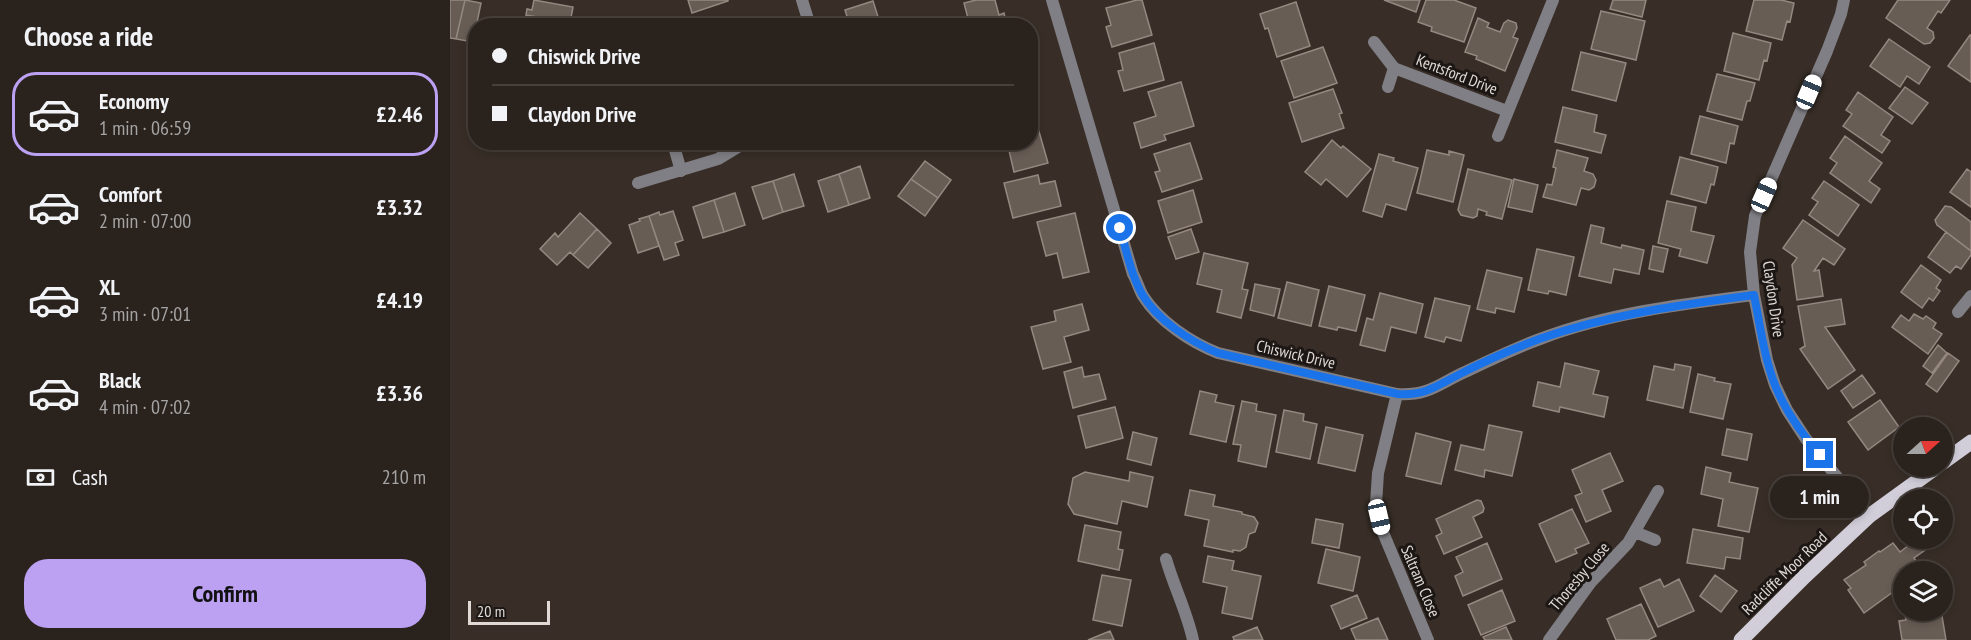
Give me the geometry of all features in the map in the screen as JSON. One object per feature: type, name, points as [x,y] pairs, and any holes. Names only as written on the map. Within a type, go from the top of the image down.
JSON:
[{"type":"main road","points":[[1953,455],[1971,442]]},
{"type":"main road","name":"Radcliffe Moor Road","points":[[1741,640],[1869,516],[1923,477]]},
{"type":"street","points":[[802,0],[808,18]]},
{"type":"street","name":"Chiswick Drive","points":[[1052,0],[1142,295],[1153,309],[1170,324],[1202,346],[1218,353],[1398,394],[1413,395],[1428,392],[1462,373],[1541,338],[1611,318],[1683,304],[1754,295]]},
{"type":"street","name":"Kentsford Drive","points":[[1498,136],[1553,0]]},
{"type":"street","name":"Claydon Drive","points":[[1844,0],[1827,51],[1755,216],[1750,252],[1754,295],[1767,360],[1775,385],[1787,410],[1806,439],[1869,516]]},
{"type":"street","name":"Kentsford Drive","points":[[1374,42],[1394,68],[1507,111]]},
{"type":"street","name":"Kentsford Drive","points":[[1388,87],[1394,68]]},
{"type":"street","points":[[675,150],[681,171]]},
{"type":"street","points":[[638,183],[718,159],[733,150]]},
{"type":"street","points":[[1958,312],[1971,296]]},
{"type":"street","name":"Saltram Close","points":[[1398,394],[1378,473],[1376,504],[1382,530],[1428,640]]},
{"type":"street","name":"Thoresby Close","points":[[1549,640],[1591,582],[1628,543],[1658,491]]},
{"type":"street","points":[[1635,532],[1655,540]]},
{"type":"street","points":[[1166,559],[1185,608],[1193,640]]},
{"type":"building","points":[[450,0],[465,0],[456,39],[450,38]]},
{"type":"building","points":[[465,0],[481,3],[478,18],[468,18],[468,41],[456,39]]},
{"type":"building","points":[[534,0],[573,7],[571,18],[542,18],[526,15],[527,9],[532,10]]},
{"type":"building","points":[[688,0],[728,0],[728,1],[692,13]]},
{"type":"building","points":[[976,0],[995,0],[999,15],[1004,13],[1005,18],[968,18],[964,3]]},
{"type":"building","points":[[1142,0],[1152,35],[1112,47],[1106,27],[1111,25],[1106,8]]},
{"type":"building","points":[[1384,0],[1420,0],[1416,12]]},
{"type":"building","points":[[1426,0],[1454,0],[1476,8],[1464,42],[1431,31],[1432,27],[1418,22]]},
{"type":"building","points":[[1613,0],[1646,0],[1642,17],[1610,9]]},
{"type":"building","points":[[1754,0],[1781,0],[1794,3],[1790,22],[1787,21],[1782,40],[1746,31]]},
{"type":"building","points":[[1898,0],[1950,0],[1941,13],[1938,11],[1927,28],[1933,32],[1934,38],[1930,43],[1924,44],[1886,18]]},
{"type":"building","points":[[873,1],[878,18],[847,18],[845,10]]},
{"type":"building","points":[[1296,2],[1310,46],[1277,57],[1268,28],[1265,29],[1260,14]]},
{"type":"building","points":[[1601,11],[1645,21],[1636,60],[1591,49]]},
{"type":"building","points":[[526,15],[542,18],[526,18]]},
{"type":"building","points":[[1478,18],[1489,23],[1487,27],[1500,32],[1508,20],[1516,23],[1517,28],[1513,37],[1518,39],[1505,71],[1465,52]]},
{"type":"building","points":[[1733,33],[1771,43],[1759,80],[1724,71]]},
{"type":"building","points":[[1971,35],[1971,82],[1948,66]]},
{"type":"building","points":[[1889,39],[1930,67],[1919,84],[1907,76],[1900,87],[1870,66]]},
{"type":"building","points":[[1154,43],[1164,80],[1124,91],[1118,71],[1123,70],[1119,53]]},
{"type":"building","points":[[1323,47],[1337,83],[1294,98],[1281,61]]},
{"type":"building","points":[[1581,52],[1626,63],[1616,101],[1572,90]]},
{"type":"building","points":[[1717,74],[1755,83],[1742,120],[1707,111]]},
{"type":"building","points":[[1181,82],[1194,126],[1164,135],[1166,140],[1141,148],[1134,123],[1156,116],[1148,92]]},
{"type":"building","points":[[1905,87],[1928,103],[1912,124],[1889,108]]},
{"type":"building","points":[[1333,89],[1342,113],[1339,114],[1344,128],[1302,142],[1289,103]]},
{"type":"building","points":[[1858,92],[1893,117],[1881,135],[1890,141],[1882,153],[1843,126],[1852,114],[1846,110]]},
{"type":"building","points":[[1563,107],[1597,115],[1594,132],[1606,135],[1601,153],[1555,142]]},
{"type":"building","points":[[1700,116],[1738,126],[1734,144],[1730,143],[1726,163],[1691,154]]},
{"type":"building","points":[[1038,128],[1048,163],[1014,172],[1009,150],[1038,150]]},
{"type":"building","points":[[1845,136],[1882,163],[1869,181],[1880,189],[1871,203],[1830,173],[1837,163],[1830,158]]},
{"type":"building","points":[[1332,140],[1371,169],[1347,197],[1326,179],[1321,185],[1305,172]]},
{"type":"building","points":[[1190,143],[1202,179],[1162,192],[1155,172],[1160,171],[1154,154]]},
{"type":"building","points":[[1427,150],[1449,155],[1449,151],[1464,155],[1453,202],[1417,193]]},
{"type":"building","points":[[1557,150],[1588,158],[1584,171],[1593,174],[1596,180],[1594,187],[1589,190],[1581,188],[1576,205],[1543,197],[1547,184],[1552,185]]},
{"type":"building","points":[[1379,154],[1394,158],[1393,161],[1418,168],[1406,210],[1386,204],[1382,217],[1363,211]]},
{"type":"building","points":[[1680,157],[1718,167],[1714,185],[1711,184],[1706,203],[1671,194]]},
{"type":"building","points":[[925,161],[951,180],[938,198],[911,179]]},
{"type":"building","points":[[860,166],[870,198],[849,205],[839,174]]},
{"type":"building","points":[[1468,169],[1512,180],[1502,219],[1486,215],[1487,212],[1478,209],[1477,216],[1473,218],[1461,215],[1458,210]]},
{"type":"building","points":[[1967,169],[1971,172],[1971,207],[1950,192]]},
{"type":"building","points":[[794,174],[804,206],[783,212],[773,181]]},
{"type":"building","points":[[839,174],[849,205],[828,212],[818,181]]},
{"type":"building","points":[[1038,175],[1040,184],[1055,181],[1061,206],[1013,218],[1004,183]]},
{"type":"building","points":[[911,179],[938,198],[925,216],[898,196]]},
{"type":"building","points":[[1514,179],[1538,185],[1532,212],[1508,207]]},
{"type":"building","points":[[773,181],[783,212],[763,219],[752,187]]},
{"type":"building","points":[[1824,181],[1859,205],[1838,236],[1809,215],[1818,202],[1812,198]]},
{"type":"building","points":[[1193,190],[1202,222],[1168,233],[1158,201]]},
{"type":"building","points":[[735,193],[745,225],[724,232],[714,200]]},
{"type":"building","points":[[714,200],[724,232],[703,238],[693,207]]},
{"type":"building","points":[[1667,201],[1696,207],[1691,231],[1714,236],[1707,263],[1679,256],[1681,249],[1658,243]]},
{"type":"building","points":[[1945,206],[1951,207],[1971,222],[1971,251],[1937,225],[1935,220]]},
{"type":"building","points":[[673,211],[683,240],[675,243],[679,255],[664,260],[649,216],[659,212],[660,215]]},
{"type":"building","points":[[580,213],[597,229],[573,255],[570,252],[557,265],[540,249],[555,233],[558,237]]},
{"type":"building","points":[[1075,213],[1089,272],[1063,278],[1057,253],[1046,256],[1037,222]]},
{"type":"building","points":[[649,216],[659,246],[638,253],[629,225]]},
{"type":"building","points":[[1803,220],[1845,249],[1834,265],[1823,258],[1814,271],[1819,270],[1823,296],[1797,300],[1792,265],[1797,258],[1783,248]]},
{"type":"building","points":[[1591,225],[1604,228],[1601,243],[1644,250],[1639,274],[1614,269],[1611,283],[1579,276]]},
{"type":"building","points":[[597,229],[611,243],[588,268],[573,255]]},
{"type":"building","points":[[1191,229],[1199,252],[1176,259],[1168,237]]},
{"type":"building","points":[[1946,232],[1971,251],[1971,255],[1961,269],[1956,266],[1950,273],[1928,257]]},
{"type":"building","points":[[1653,246],[1668,249],[1663,272],[1649,269]]},
{"type":"building","points":[[1537,249],[1574,257],[1566,295],[1528,290]]},
{"type":"building","points":[[1204,253],[1248,263],[1242,289],[1248,290],[1241,318],[1217,312],[1222,290],[1197,284]]},
{"type":"building","points":[[1921,265],[1941,280],[1936,288],[1940,291],[1933,301],[1929,298],[1922,308],[1901,292]]},
{"type":"building","points":[[1487,270],[1522,278],[1514,312],[1496,308],[1495,313],[1477,309]]},
{"type":"building","points":[[1287,282],[1319,290],[1311,326],[1278,318]]},
{"type":"building","points":[[1255,284],[1280,289],[1274,316],[1250,310]]},
{"type":"building","points":[[1329,286],[1365,295],[1356,331],[1319,326]]},
{"type":"building","points":[[1380,293],[1423,304],[1416,333],[1391,327],[1385,351],[1360,345],[1367,318],[1373,320]]},
{"type":"building","points":[[1435,298],[1470,306],[1461,341],[1446,337],[1444,342],[1425,337]]},
{"type":"building","points":[[1841,299],[1845,324],[1825,327],[1855,370],[1828,389],[1800,349],[1805,346],[1798,306]]},
{"type":"building","points":[[1082,304],[1089,330],[1064,337],[1071,362],[1043,369],[1031,327],[1056,321],[1054,311]]},
{"type":"building","points":[[1914,314],[1923,319],[1926,316],[1936,323],[1933,328],[1942,334],[1928,354],[1892,327],[1901,315],[1909,321]]},
{"type":"building","points":[[1938,345],[1947,353],[1932,373],[1923,366]]},
{"type":"building","points":[[1948,353],[1959,361],[1937,392],[1926,384]]},
{"type":"building","points":[[1565,363],[1599,371],[1593,394],[1608,397],[1604,417],[1560,407],[1559,412],[1533,406],[1538,382],[1560,387]]},
{"type":"building","points":[[1675,364],[1691,367],[1683,408],[1647,400],[1654,366],[1674,370]]},
{"type":"building","points":[[1082,367],[1084,377],[1099,374],[1106,399],[1073,408],[1064,372]]},
{"type":"building","points":[[1698,374],[1715,378],[1714,381],[1731,384],[1723,419],[1690,412]]},
{"type":"building","points":[[1862,375],[1875,393],[1853,408],[1841,391]]},
{"type":"building","points":[[1200,391],[1217,395],[1215,402],[1234,406],[1226,442],[1190,434]]},
{"type":"building","points":[[1880,400],[1893,418],[1893,431],[1868,450],[1848,422]]},
{"type":"building","points":[[1242,401],[1257,404],[1256,411],[1276,415],[1266,467],[1238,461],[1241,445],[1233,444]]},
{"type":"building","points":[[1115,407],[1123,438],[1086,448],[1078,416]]},
{"type":"building","points":[[1284,410],[1304,414],[1303,421],[1317,424],[1310,459],[1276,452]]},
{"type":"building","points":[[1489,425],[1522,432],[1512,476],[1485,470],[1484,477],[1455,470],[1461,445],[1484,450]]},
{"type":"building","points":[[1326,427],[1363,435],[1355,471],[1318,463]]},
{"type":"building","points":[[1727,429],[1752,434],[1747,460],[1722,455]]},
{"type":"building","points":[[1133,432],[1157,438],[1151,465],[1127,459]]},
{"type":"building","points":[[1416,433],[1451,442],[1441,484],[1406,476]]},
{"type":"building","points":[[1610,453],[1623,481],[1602,490],[1611,511],[1586,522],[1575,496],[1582,493],[1572,470]]},
{"type":"building","points":[[1706,467],[1731,473],[1729,482],[1758,488],[1749,532],[1718,526],[1723,499],[1701,494]]},
{"type":"building","points":[[1085,472],[1129,481],[1130,472],[1153,477],[1147,507],[1122,501],[1117,524],[1074,514],[1068,504],[1073,478]]},
{"type":"building","points":[[1190,490],[1215,495],[1213,506],[1254,517],[1258,523],[1255,532],[1249,534],[1246,547],[1240,551],[1233,550],[1233,552],[1204,546],[1209,520],[1185,515]]},
{"type":"building","points":[[1477,500],[1481,501],[1484,508],[1483,512],[1473,517],[1482,537],[1444,554],[1436,536],[1442,533],[1436,519]]},
{"type":"building","points":[[1572,509],[1589,543],[1575,549],[1577,553],[1556,562],[1539,524]]},
{"type":"building","points":[[1316,519],[1343,524],[1339,548],[1312,543]]},
{"type":"building","points":[[1085,525],[1121,532],[1118,549],[1123,550],[1119,570],[1078,561]]},
{"type":"building","points":[[1693,529],[1743,538],[1740,559],[1726,557],[1724,569],[1687,563]]},
{"type":"building","points":[[1487,543],[1502,579],[1463,596],[1455,576],[1463,572],[1456,557]]},
{"type":"building","points":[[1893,543],[1893,549],[1898,549],[1900,552],[1904,549],[1927,549],[1914,558],[1916,561],[1893,561],[1893,592],[1864,613],[1848,590],[1851,588],[1844,580],[1866,565],[1864,562]]},
{"type":"building","points":[[1326,549],[1360,557],[1353,591],[1318,583]]},
{"type":"building","points":[[1208,556],[1234,561],[1232,570],[1261,576],[1252,619],[1222,613],[1227,587],[1203,582]]},
{"type":"building","points":[[1102,575],[1131,580],[1122,626],[1093,620]]},
{"type":"building","points":[[1715,575],[1737,591],[1721,612],[1700,596]]},
{"type":"building","points":[[1660,579],[1664,587],[1679,579],[1694,611],[1658,627],[1640,588]]},
{"type":"building","points":[[1502,590],[1515,621],[1481,635],[1468,605]]},
{"type":"building","points":[[1357,595],[1367,618],[1341,629],[1331,606]]},
{"type":"building","points":[[1641,604],[1656,636],[1648,640],[1616,640],[1607,619]]},
{"type":"building","points":[[1378,618],[1388,640],[1356,640],[1351,629]]},
{"type":"building","points":[[1899,621],[1943,621],[1946,640],[1902,640]]},
{"type":"building","points":[[1257,627],[1263,640],[1234,640],[1233,637]]},
{"type":"building","points":[[1506,627],[1512,640],[1485,640],[1483,637]]},
{"type":"building","points":[[1110,631],[1114,640],[1088,640]]},
{"type":"route","points":[[1120,228],[1142,295],[1153,309],[1170,324],[1202,346],[1218,353],[1398,394],[1413,395],[1428,392],[1462,373],[1541,338],[1611,318],[1683,304],[1754,295],[1767,360],[1775,385],[1787,410],[1806,439],[1820,455]]}]
